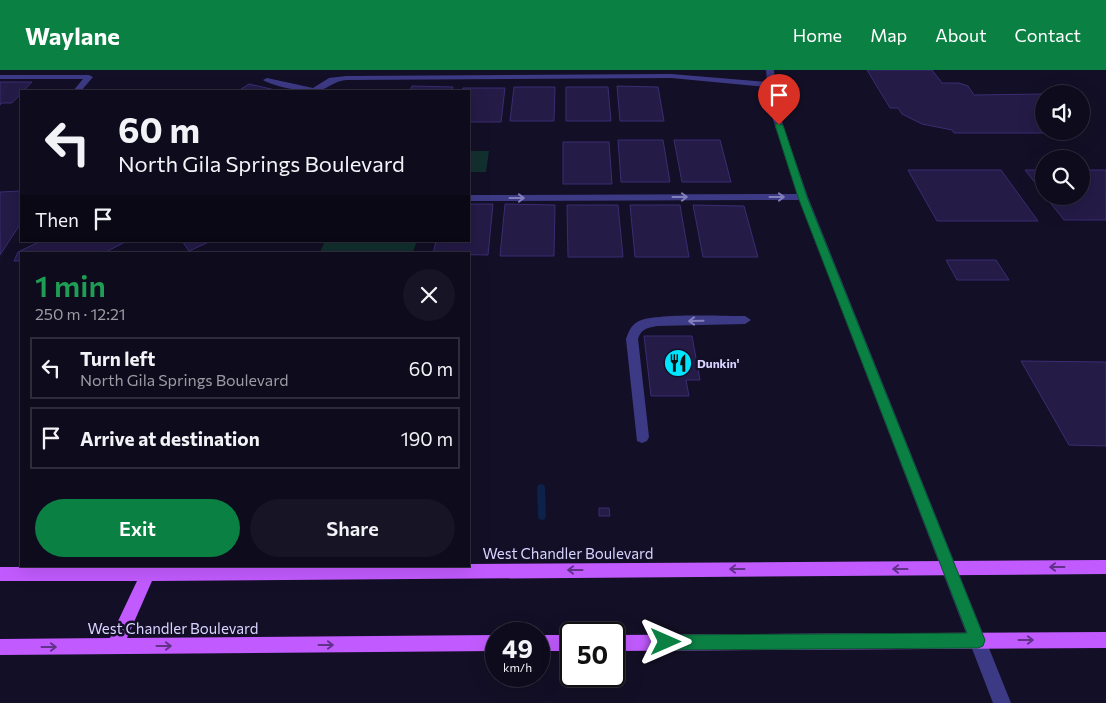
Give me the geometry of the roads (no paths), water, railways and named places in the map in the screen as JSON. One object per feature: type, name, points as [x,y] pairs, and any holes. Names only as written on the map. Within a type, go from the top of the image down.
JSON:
[{"type":"main road","name":"West Chandler Boulevard","points":[[0,574],[1106,567]]},
{"type":"main road","points":[[115,646],[148,573]]},
{"type":"main road","points":[[625,643],[1106,640]]},
{"type":"main road","name":"West Chandler Boulevard","points":[[0,647],[485,643]]},
{"type":"street","points":[[770,70],[772,104],[803,197],[1002,703]]},
{"type":"street","points":[[316,90],[332,80],[346,78],[671,76],[770,85]]},
{"type":"street","points":[[0,77],[89,77],[78,90]]},
{"type":"street","points":[[268,80],[310,90]]},
{"type":"street","points":[[470,198],[803,197]]},
{"type":"street","points":[[642,436],[632,339],[635,330],[643,324],[658,322],[745,320]]},
{"type":"waterway","points":[[541,488],[542,516]]},
{"type":"place","name":"Dunkin'","points":[[678,363]]}]
